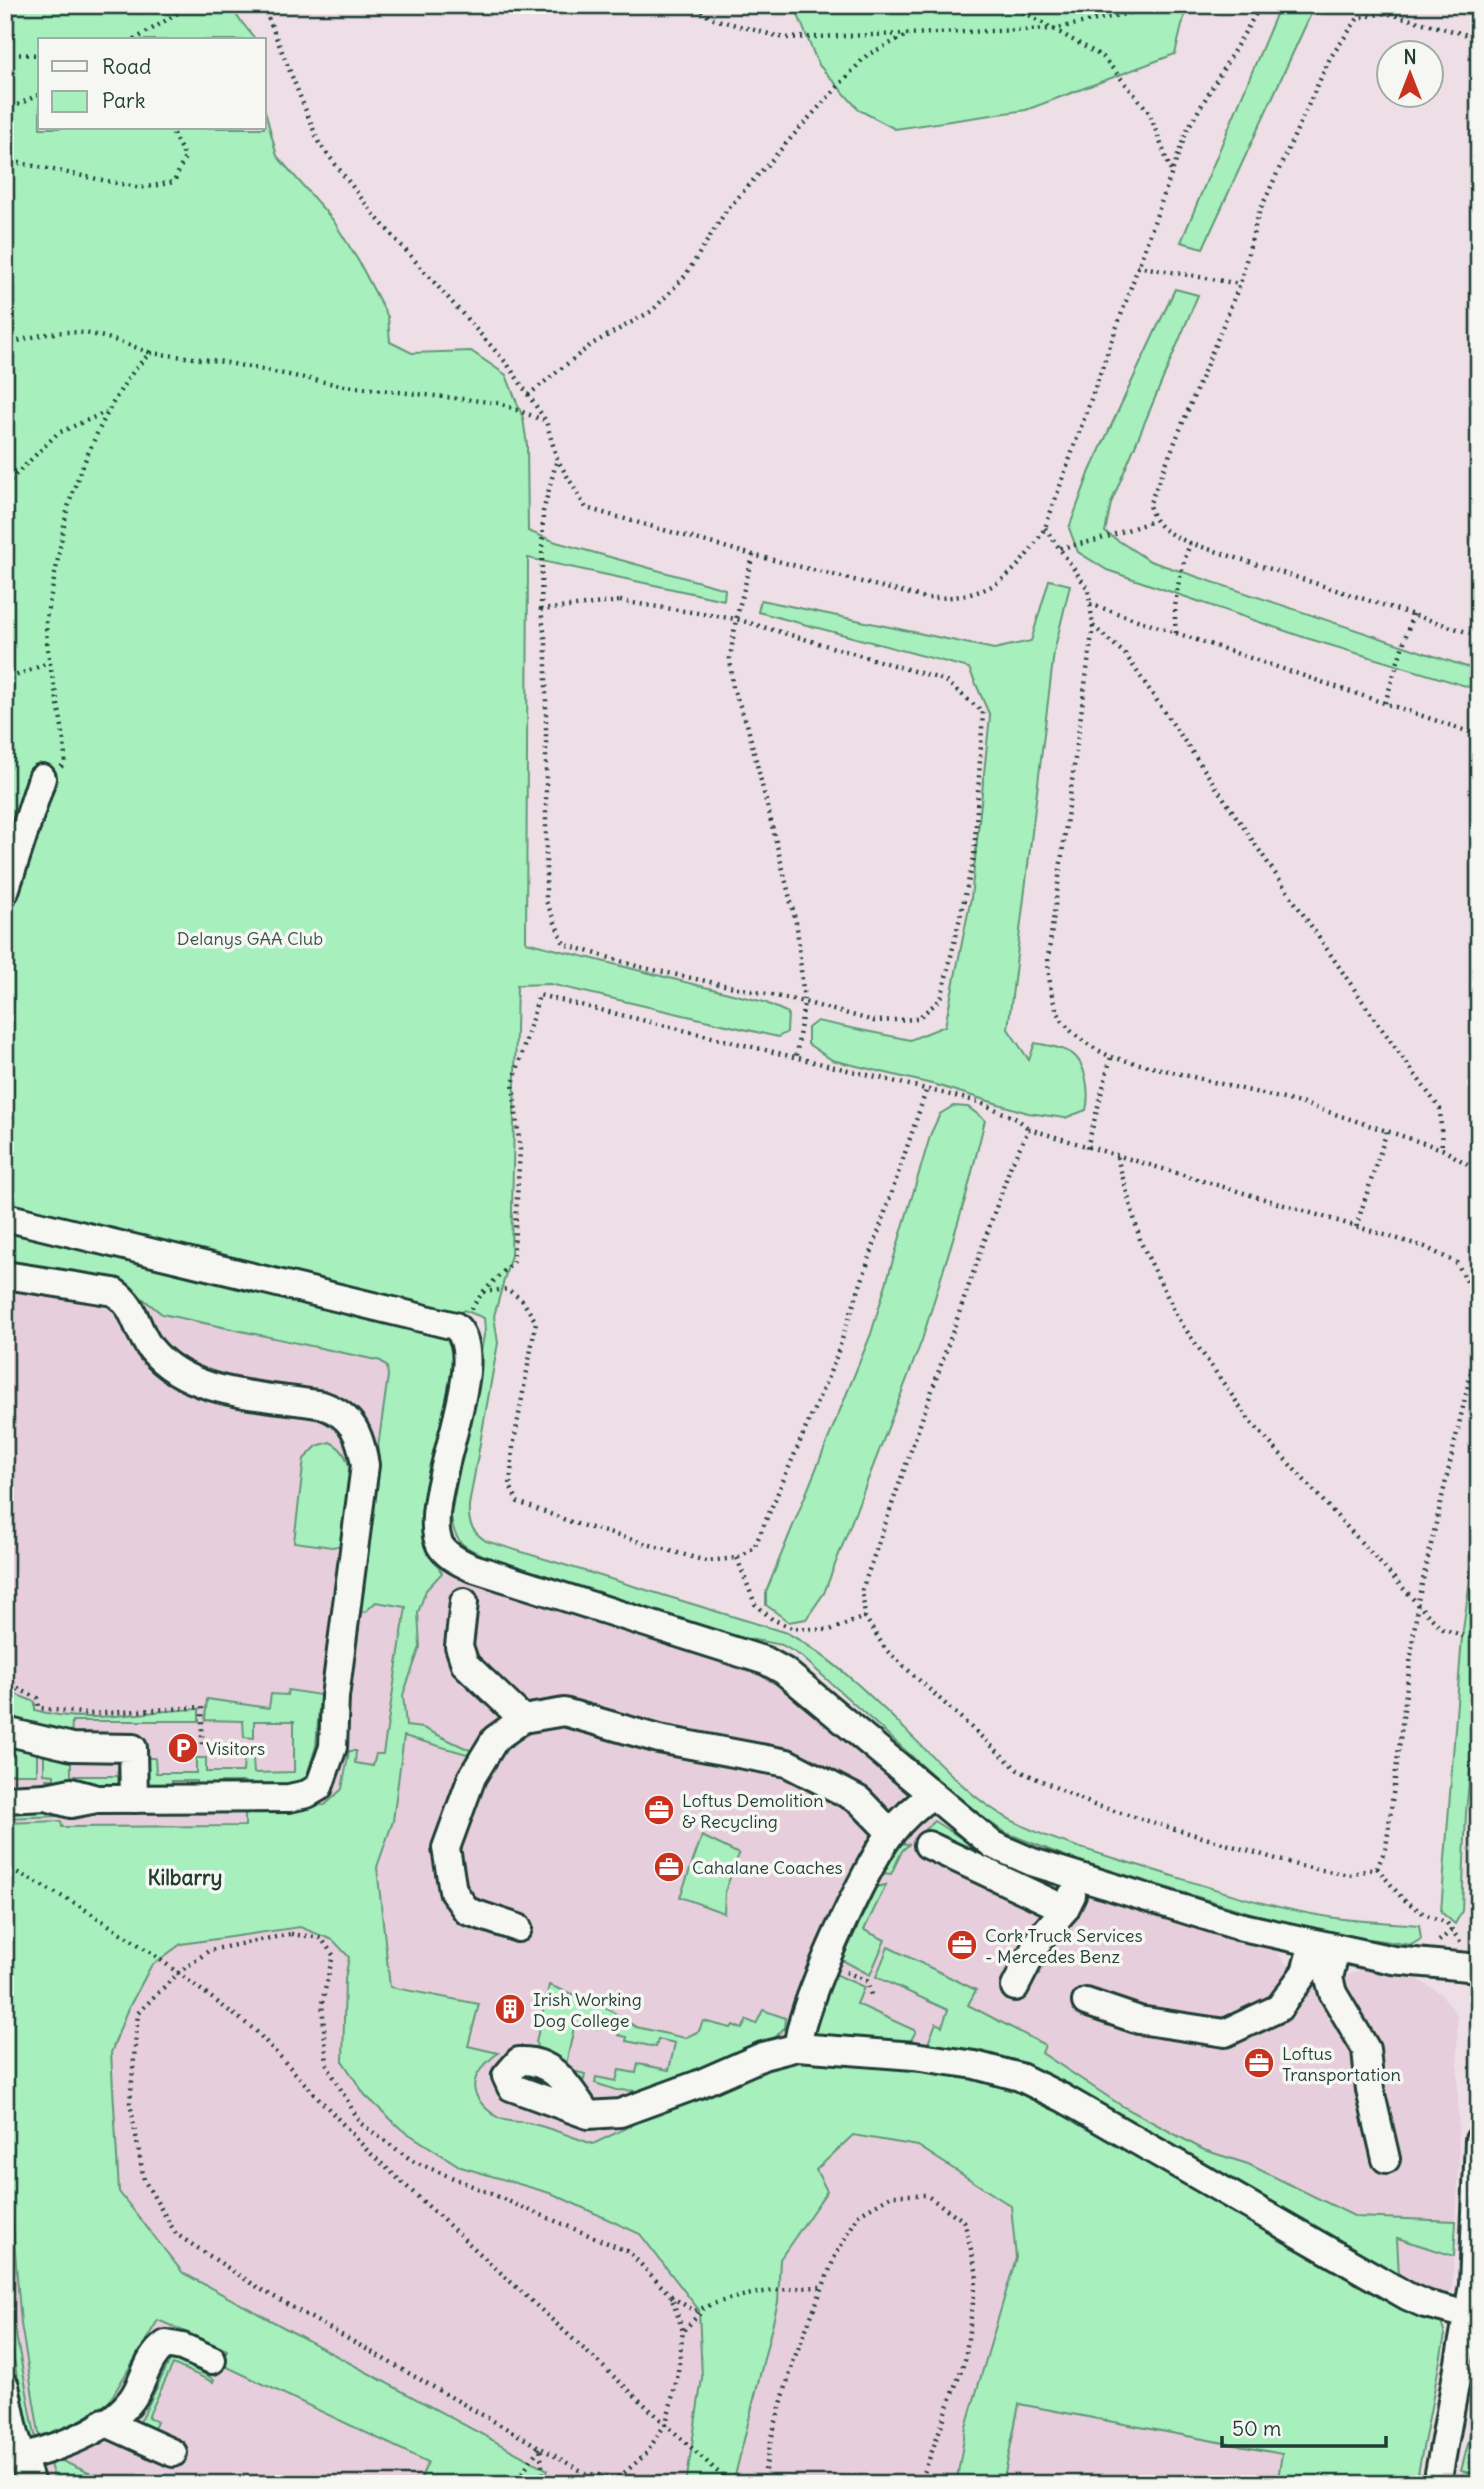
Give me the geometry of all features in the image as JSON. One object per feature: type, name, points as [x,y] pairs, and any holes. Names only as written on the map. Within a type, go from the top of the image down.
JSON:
[{"type":"street","points":[[5,891],[49,775]]},
{"type":"street","points":[[5,1217],[455,1326],[464,1334],[468,1347],[467,1369],[441,1494],[437,1531],[440,1545],[452,1558],[470,1567],[766,1661],[784,1671],[993,1845],[1032,1862],[1238,1926],[1393,1960],[1479,1968]]},
{"type":"street","points":[[5,1275],[114,1292],[128,1301],[150,1348],[169,1367],[203,1385],[322,1405],[340,1412],[353,1425],[360,1440],[365,1465],[335,1697],[333,1747],[319,1787],[307,1794],[289,1798],[97,1799],[71,1804],[46,1797],[5,1799]]},
{"type":"street","points":[[464,1602],[459,1646],[464,1664],[523,1719]]},
{"type":"street","points":[[518,1928],[467,1911],[453,1891],[446,1848],[477,1767],[495,1739],[523,1719],[564,1712],[659,1739],[788,1763],[859,1800],[891,1833]]},
{"type":"street","points":[[5,1731],[72,1747],[133,1748],[134,1799]]},
{"type":"street","points":[[798,2047],[801,2024],[869,1868],[891,1833],[917,1805],[931,1796]]},
{"type":"street","points":[[928,1845],[1065,1909]]},
{"type":"street","points":[[1015,1987],[1040,1938],[1065,1909],[1077,1876]]},
{"type":"street","points":[[1086,2003],[1139,2020],[1225,2033],[1279,2008],[1325,1947]]},
{"type":"street","points":[[1325,1947],[1333,1993],[1366,2049],[1370,2090],[1386,2159]]},
{"type":"street","points":[[588,2115],[620,2113],[699,2084],[763,2056],[798,2047],[914,2056],[975,2065],[1020,2077],[1063,2098],[1407,2296],[1442,2309],[1469,2315]]},
{"type":"street","points":[[1437,2484],[1469,2315],[1479,2199],[1479,2140]]},
{"type":"street","points":[[22,2457],[76,2439],[104,2422],[132,2399],[155,2352],[166,2344],[182,2347],[212,2360]]},
{"type":"street","points":[[5,2386],[31,2484]]},
{"type":"street","points":[[104,2422],[173,2453]]},
{"type":"path","points":[[137,38],[191,5]]},
{"type":"path","points":[[263,5],[319,143],[375,216],[508,365],[545,421],[557,460],[586,508],[753,555],[926,598],[954,598],[997,586],[1029,554],[1045,528],[1187,130],[1261,5]]},
{"type":"path","points":[[697,5],[710,18],[784,38],[1052,29],[1168,5]]},
{"type":"path","points":[[1011,5],[1103,57],[1149,112],[1172,172]]},
{"type":"path","points":[[1479,38],[1386,13],[1358,18],[1330,58],[1258,215],[1240,285],[1149,505],[1153,521],[1166,532],[1190,543],[1479,636]]},
{"type":"path","points":[[528,395],[592,344],[652,311],[685,276],[726,211],[867,55],[909,34]]},
{"type":"path","points":[[5,54],[38,55]]},
{"type":"path","points":[[5,111],[38,95]]},
{"type":"path","points":[[5,160],[141,188],[174,182],[185,157],[171,130]]},
{"type":"path","points":[[1137,266],[1240,285]]},
{"type":"path","points":[[5,345],[47,332],[104,335],[151,353],[218,361],[345,386],[499,403],[545,421]]},
{"type":"path","points":[[49,775],[65,763],[59,696],[48,663],[46,623],[68,509],[107,411],[139,362],[151,353]]},
{"type":"path","points":[[5,485],[58,433],[107,411]]},
{"type":"path","points":[[541,610],[620,601],[736,619],[944,680],[983,712],[974,857],[941,999],[917,1019],[874,1021],[804,1002],[640,967],[564,944],[545,901],[546,645],[541,610],[543,512],[557,460]]},
{"type":"path","points":[[1060,548],[1098,540],[1153,521]]},
{"type":"path","points":[[1045,528],[1088,589],[1093,626],[1048,958],[1049,992],[1059,1021],[1085,1044],[1111,1057],[1304,1104],[1442,1149],[1478,1169]]},
{"type":"path","points":[[1176,633],[1174,610],[1177,582],[1190,543]]},
{"type":"path","points":[[753,555],[736,619],[730,658],[733,688],[747,724],[797,927],[804,1002],[796,1057]]},
{"type":"path","points":[[1090,604],[1479,735]]},
{"type":"path","points":[[1385,703],[1413,613]]},
{"type":"path","points":[[1093,626],[1125,654],[1374,1018],[1440,1109],[1442,1149]]},
{"type":"path","points":[[5,652],[8,655],[10,678],[5,687]]},
{"type":"path","points":[[10,678],[48,663]]},
{"type":"path","points":[[475,1302],[513,1262],[520,1150],[513,1084],[539,995],[978,1102],[1017,1119],[1029,1129],[1087,1148],[1425,1247],[1457,1263],[1476,1298],[1479,1314]]},
{"type":"path","points":[[1087,1148],[1111,1057]]},
{"type":"path","points":[[483,1292],[507,1289],[522,1300],[536,1322],[513,1447],[510,1486],[518,1502],[574,1523],[706,1561],[737,1558],[754,1548],[834,1363],[927,1088]]},
{"type":"path","points":[[1029,1129],[1011,1165],[862,1590],[865,1617],[886,1650],[1018,1770],[1094,1805],[1300,1866],[1349,1875],[1377,1868]]},
{"type":"path","points":[[1356,1227],[1387,1131]]},
{"type":"path","points":[[1117,1156],[1140,1243],[1179,1320],[1250,1421],[1443,1629],[1479,1642]]},
{"type":"path","points":[[1470,1286],[1479,1264]]},
{"type":"path","points":[[1377,1868],[1386,1848],[1418,1601],[1479,1338]]},
{"type":"path","points":[[737,1558],[755,1604],[772,1619],[792,1628],[830,1630],[865,1617]]},
{"type":"path","points":[[5,1683],[38,1698],[38,1708],[68,1713],[202,1707],[202,1748]]},
{"type":"path","points":[[5,1866],[78,1905],[178,1973],[255,2030],[368,2151],[731,2484]]},
{"type":"path","points":[[1377,1868],[1402,1898],[1424,1914],[1447,1923],[1452,1930]]},
{"type":"path","points":[[671,2296],[683,2331],[677,2379],[666,2423],[645,2455],[618,2478],[585,2473],[261,2290],[176,2234],[144,2180],[131,2103],[138,2013],[178,1973],[210,1950],[291,1934],[321,1938],[332,1955],[322,2003],[327,2065],[360,2123],[413,2161],[629,2252],[681,2306],[695,2311],[709,2304],[791,2288],[822,2287]]},
{"type":"path","points":[[826,1963],[867,1981],[871,1995]]},
{"type":"path","points":[[762,2484],[794,2359],[822,2287],[859,2214],[893,2195],[926,2195],[964,2221],[977,2274],[965,2360],[920,2484]]},
{"type":"path","points":[[683,2331],[709,2304]]},
{"type":"path","points":[[514,2484],[540,2447]]},
{"type":"path","points":[[540,2447],[544,2484]]},
{"type":"shaded area","points":[[5,1229],[423,1335],[412,1570],[464,1576],[756,1669],[807,1703],[942,1827],[1016,1873],[1055,1888],[1093,1894],[1276,1950],[1285,1963],[1294,1969],[1338,1980],[1363,1968],[1414,1977],[1441,1994],[1457,2014],[1459,2168],[1452,2290],[1443,2299],[1441,2322],[1445,2335],[1416,2484],[5,2484]]},
{"type":"green space","name":"Delanys GAA Club","points":[[5,5],[228,5],[254,38],[38,38],[38,130],[266,130],[266,115],[277,156],[333,220],[359,262],[388,317],[390,342],[412,353],[471,351],[506,375],[523,418],[527,445],[528,531],[556,542],[725,589],[724,600],[528,558],[526,942],[764,1002],[788,1013],[787,1032],[778,1037],[550,984],[517,985],[511,1255],[494,1316],[498,1343],[469,1505],[470,1522],[474,1530],[486,1541],[787,1633],[861,1687],[975,1796],[992,1809],[1029,1829],[1089,1851],[1279,1907],[1340,1919],[1419,1925],[1421,1939],[1411,1945],[1321,1932],[1070,1858],[1004,1832],[968,1807],[801,1656],[782,1645],[733,1636],[494,1560],[469,1549],[455,1534],[451,1515],[485,1330],[484,1318],[464,1310],[446,1322],[457,1359],[424,1531],[427,1550],[442,1573],[426,1590],[418,1613],[420,1647],[403,1695],[406,1726],[423,1728],[474,1752],[470,1755],[404,1736],[393,1821],[377,1867],[390,1987],[479,2004],[468,2046],[498,2053],[481,2069],[474,2085],[479,2100],[486,2109],[500,2119],[537,2125],[593,2144],[763,2063],[796,2056],[908,2063],[1005,2083],[1060,2109],[1414,2315],[1441,2322],[1445,2335],[1416,2484],[1277,2484],[1282,2454],[1019,2404],[1003,2484],[956,2484],[966,2427],[1016,2258],[1011,2206],[918,2146],[853,2135],[816,2170],[827,2191],[780,2259],[778,2302],[733,2484],[686,2484],[702,2378],[699,2310],[640,2234],[553,2194],[461,2167],[401,2129],[365,2095],[343,2062],[345,1979],[349,1957],[333,1940],[300,1927],[181,1944],[151,1966],[126,2013],[111,2053],[119,2192],[183,2273],[548,2470],[542,2484],[525,2484],[506,2475],[502,2484],[422,2484],[419,2482],[428,2462],[221,2364],[227,2350],[158,2320],[109,2402],[54,2438],[43,2439],[39,2433],[21,2324],[5,2131],[5,1823],[61,1821],[62,1827],[245,1826],[245,1808],[325,1805],[342,1789],[349,1751],[356,1751],[355,1763],[373,1766],[376,1754],[383,1754],[406,1607],[376,1602],[365,1612],[355,1611],[388,1376],[387,1367],[381,1361],[162,1314],[132,1290],[5,1263]]},
{"type":"green space","points":[[794,5],[1187,5],[1175,54],[1026,110],[895,129],[859,110],[818,64]]},
{"type":"green space","points":[[1280,5],[1315,5],[1203,248],[1181,242]]},
{"type":"green space","points":[[1175,289],[1198,295],[1111,503],[1105,532],[1150,561],[1479,671],[1479,690],[1303,637],[1107,570],[1078,552],[1069,528],[1090,471]]},
{"type":"green space","points":[[1049,580],[1070,585],[1054,652],[1008,1029],[1029,1060],[1035,1043],[1067,1051],[1079,1061],[1086,1077],[1086,1110],[1065,1118],[1028,1113],[936,1085],[832,1060],[808,1044],[808,1028],[817,1021],[910,1040],[945,1026],[971,898],[990,716],[969,668],[758,612],[761,600],[994,649],[1031,641]]},
{"type":"green space","points":[[953,1106],[968,1107],[985,1120],[966,1196],[922,1340],[824,1593],[806,1619],[789,1622],[766,1605],[766,1592],[871,1334],[931,1133],[940,1114]]},
{"type":"green space","points":[[330,1442],[341,1450],[351,1474],[350,1503],[343,1545],[332,1547],[294,1542],[304,1459],[317,1446]]},
{"type":"green space","points":[[1479,1516],[1479,1675],[1466,1813],[1462,1911],[1455,1924],[1441,1912],[1462,1637]]},
{"type":"green space","points":[[5,1690],[35,1702],[35,1710],[55,1715],[96,1717],[199,1709],[199,1721],[72,1721],[71,1738],[36,1727],[13,1715],[5,1709]]},
{"type":"green space","points":[[288,1690],[320,1695],[316,1746],[306,1778],[290,1787],[245,1788],[245,1782],[221,1782],[221,1787],[196,1786],[196,1781],[172,1781],[171,1786],[150,1786],[146,1782],[145,1762],[149,1758],[155,1758],[156,1773],[196,1773],[196,1758],[206,1758],[206,1772],[243,1772],[244,1758],[253,1758],[254,1773],[294,1772],[294,1721],[254,1721],[254,1738],[244,1737],[243,1721],[205,1720],[207,1699],[269,1708],[271,1694],[287,1695]]},
{"type":"green space","points":[[13,1740],[37,1748],[37,1774],[5,1774],[5,1757],[12,1757]]},
{"type":"green space","points":[[44,1751],[71,1758],[71,1776],[117,1776],[119,1761],[123,1766],[123,1782],[113,1786],[46,1785],[46,1779],[54,1779],[54,1775],[44,1774]]},
{"type":"green space","points":[[61,1808],[61,1816],[5,1818],[5,1811]]},
{"type":"green space","points":[[934,1821],[1016,1873],[1055,1888],[1048,1892],[939,1835],[920,1834]]},
{"type":"green space","points":[[702,1836],[739,1854],[725,1891],[724,1913],[680,1897]]},
{"type":"green space","points":[[896,1843],[909,1844],[902,1851],[891,1874],[881,1873]]},
{"type":"green space","points":[[886,1885],[864,1930],[885,1940],[870,1975],[842,1960],[876,1887]]},
{"type":"green space","points":[[888,1947],[976,1990],[968,2005],[1045,2045],[1042,2053],[1122,2106],[1204,2150],[1248,2164],[1356,2217],[1456,2221],[1454,2256],[1397,2238],[1399,2276],[1383,2270],[1072,2092],[925,2051],[936,2023],[942,2026],[948,2010],[876,1977]]},
{"type":"green space","points":[[835,1974],[864,1987],[857,2004],[916,2031],[907,2048],[817,2042],[817,2015]]},
{"type":"green space","points":[[549,1985],[605,2007],[636,2027],[685,2038],[699,2031],[703,2021],[731,2028],[733,2025],[742,2029],[747,2020],[756,2024],[763,2010],[785,2018],[784,2028],[765,2049],[645,2091],[616,2090],[595,2083],[596,2077],[616,2081],[619,2070],[636,2073],[638,2064],[669,2070],[675,2043],[658,2039],[656,2047],[626,2041],[627,2037],[618,2035],[620,2023],[602,2019],[599,2029],[575,2023],[565,2069],[585,2074],[584,2080],[572,2079],[538,2054],[536,2042]]},
{"type":"green space","points":[[5,2201],[14,2324],[36,2440],[27,2434],[8,2325]]},
{"type":"green space","points":[[171,2358],[214,2379],[213,2382],[173,2364],[148,2417],[157,2422],[154,2429],[140,2422]]},
{"type":"green space","points":[[1479,2402],[1479,2484],[1469,2484],[1471,2473],[1461,2471]]},
{"type":"green space","points":[[58,2459],[113,2484],[56,2484],[49,2461]]},
{"type":"place","name":"Visitors","points":[[183,1748]]},
{"type":"place","name":"Loftus Demolition & Recycling","points":[[659,1810]]},
{"type":"place","name":"Cahalane Coaches","points":[[669,1867]]},
{"type":"place","name":"Cork Truck Services - Mercedes Benz","points":[[962,1945]]},
{"type":"place","name":"Irish Working Dog College","points":[[510,2009]]},
{"type":"place","name":"Loftus Transportation","points":[[1259,2063]]},
{"type":"district","name":"Kilbarry","points":[[185,1877]]}]
